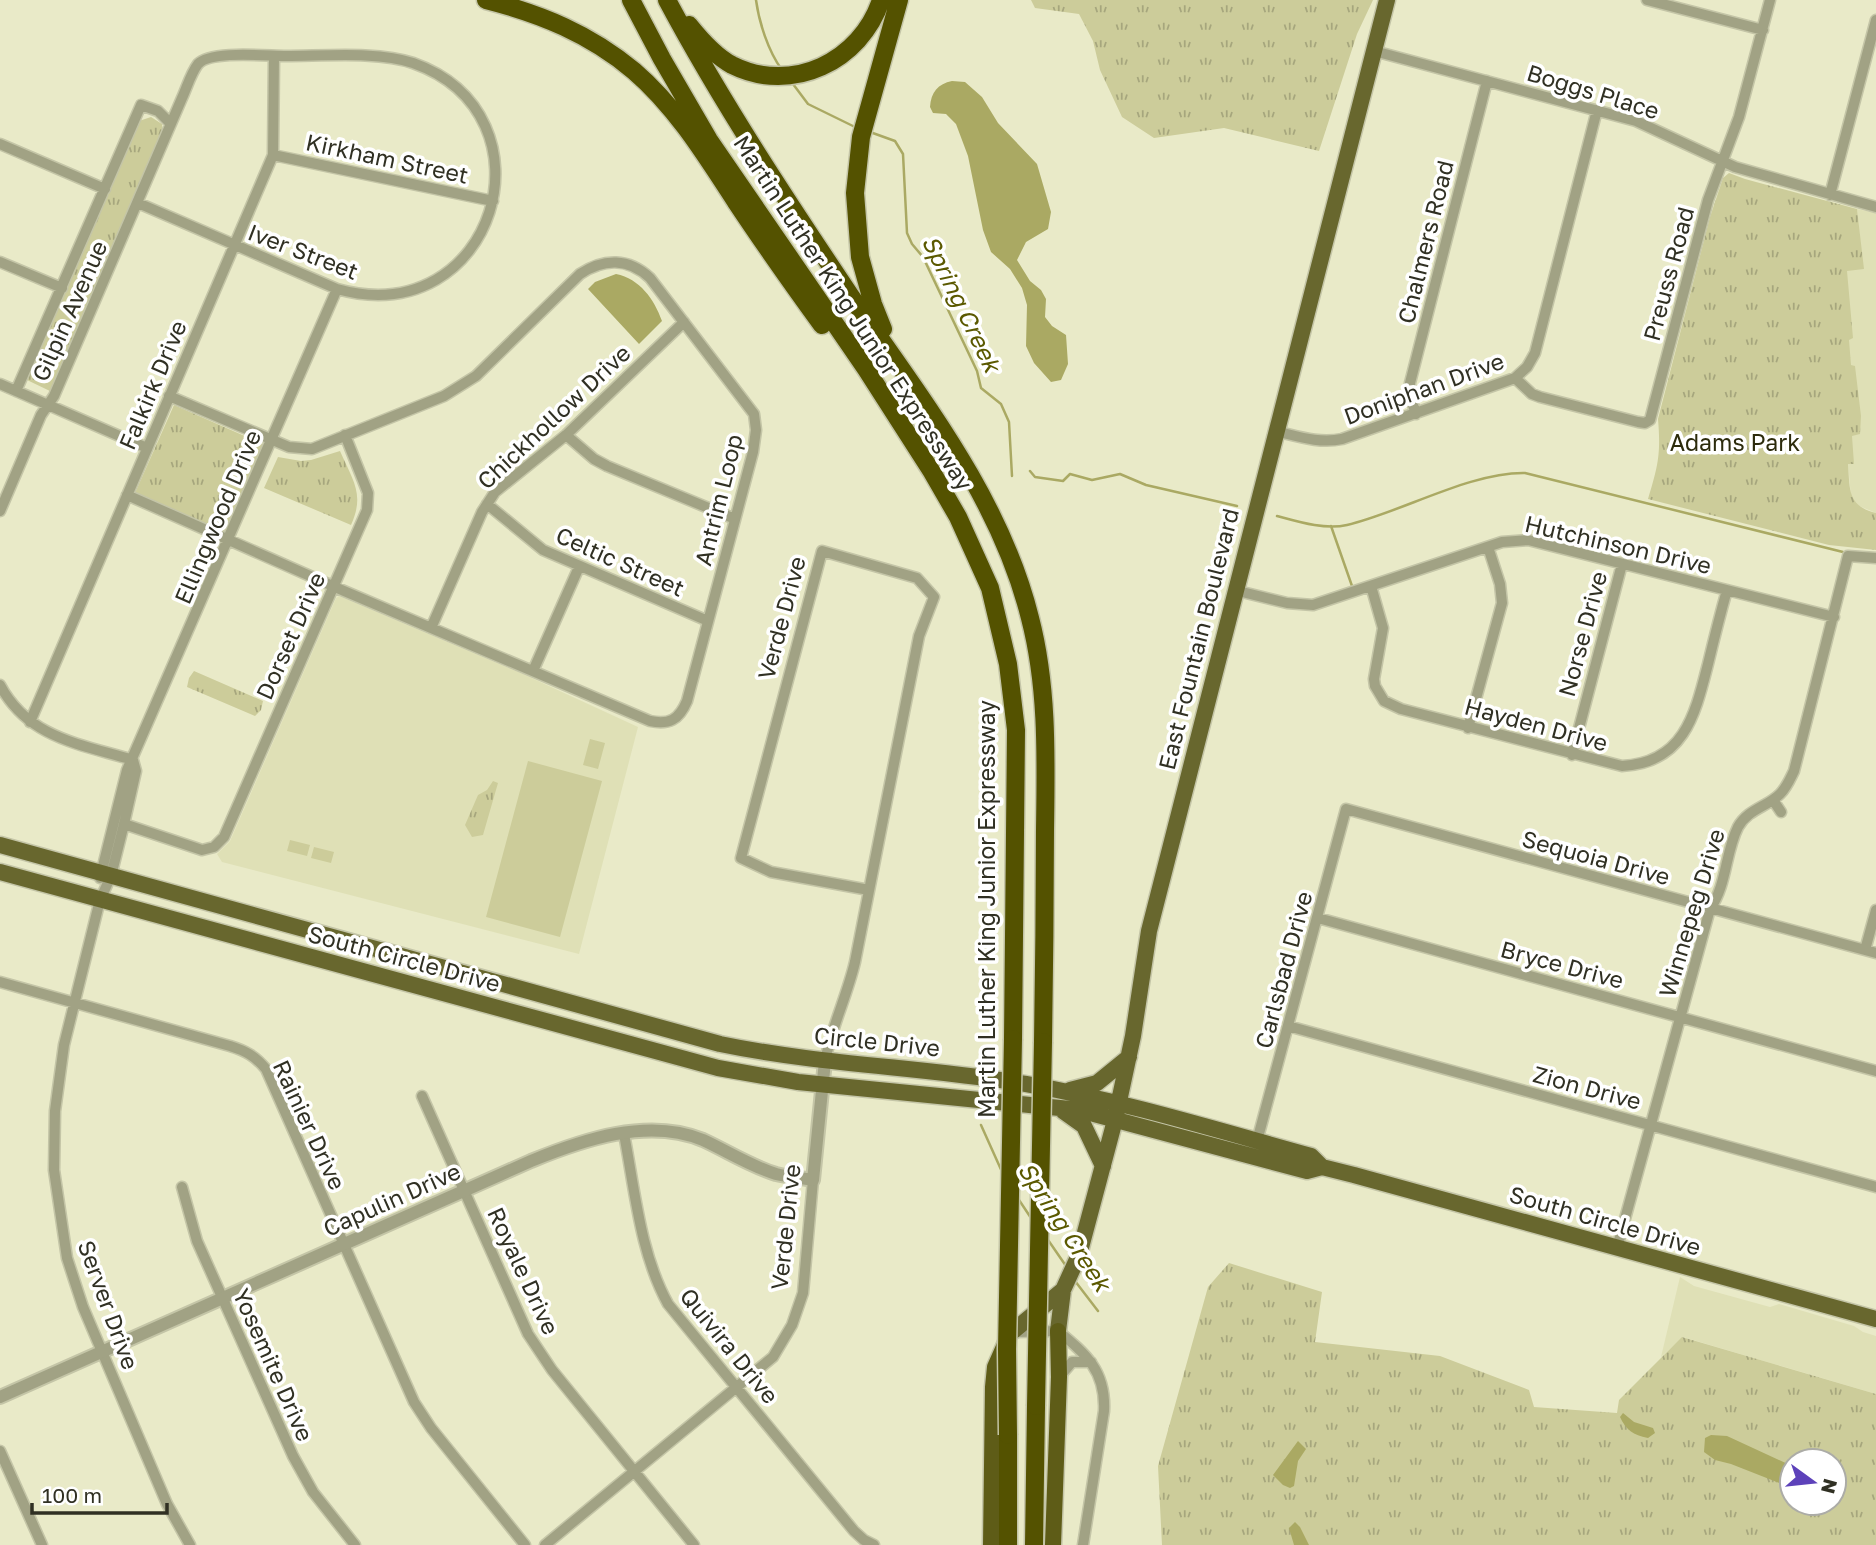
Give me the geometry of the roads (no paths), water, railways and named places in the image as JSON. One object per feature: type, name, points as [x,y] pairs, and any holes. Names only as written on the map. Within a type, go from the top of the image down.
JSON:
[{"type":"highway","points":[[486,0],[530,11],[569,29],[604,48],[654,90],[698,143],[768,250],[893,426],[932,472]]},
{"type":"highway","name":"Martin Luther King Junior Expressway","points":[[631,0],[709,140],[866,369],[932,472],[958,517],[990,588],[1003,636],[1013,695],[1017,765],[1007,1349],[1008,1545]]},
{"type":"highway","points":[[668,0],[699,37],[723,59],[746,70],[781,76],[817,70],[852,48],[872,23],[881,0]]},
{"type":"highway","name":"Martin Luther King Junior Expressway","points":[[668,0],[705,72],[766,168],[980,490],[1009,553],[1030,617],[1040,669],[1046,742],[1034,1545]]},
{"type":"highway","points":[[896,361],[873,304],[860,257],[855,193],[861,137],[899,0]]},
{"type":"highway","points":[[1050,1331],[1059,1377],[1053,1545]]},
{"type":"highway","points":[[991,1545],[993,1387],[995,1367],[1012,1332]]},
{"type":"main road","name":"East Fountain Boulevard","points":[[1050,1331],[1059,1294],[1079,1255],[1117,1112],[1129,1058],[1149,930],[1387,0]]},
{"type":"main road","name":"South Circle Drive","points":[[0,845],[720,1044],[795,1056]]},
{"type":"main road","name":"South Circle Drive","points":[[0,872],[718,1068],[798,1082]]},
{"type":"main road","name":"Circle Drive","points":[[795,1056],[964,1074],[1060,1091],[1117,1112]]},
{"type":"main road","points":[[1060,1091],[1097,1083],[1129,1058]]},
{"type":"main road","name":"Circle Drive","points":[[798,1082],[1117,1112]]},
{"type":"main road","points":[[1058,1107],[1084,1126],[1103,1166]]},
{"type":"main road","name":"South Circle Drive","points":[[1117,1112],[1258,1141],[1311,1156],[1322,1167],[1876,1319]]},
{"type":"main road","name":"South Circle Drive","points":[[1117,1112],[1307,1171],[1322,1167]]},
{"type":"main road","name":"East Fountain Boulevard","points":[[1012,1332],[1059,1294]]},
{"type":"street","points":[[1647,0],[1763,30]]},
{"type":"street","name":"Preuss Road","points":[[1515,378],[1532,394],[1541,397],[1638,422],[1645,423],[1650,420],[1708,200],[1739,117],[1770,0]]},
{"type":"street","points":[[1830,195],[1876,20]]},
{"type":"street","name":"Boggs Place","points":[[1374,51],[1636,121],[1723,162],[1876,207]]},
{"type":"street","name":"Iver Street","points":[[138,203],[337,289],[365,296],[406,292],[430,283],[453,268],[471,249],[484,229],[493,201],[496,173],[488,137],[466,97],[445,79],[421,66],[397,59],[217,56],[203,60]]},
{"type":"street","name":"Falkirk Drive","points":[[30,722],[272,155],[274,56]]},
{"type":"street","name":"Gilpin Avenue","points":[[0,511],[41,415],[54,397],[195,69],[203,60]]},
{"type":"street","name":"Chalmers Road","points":[[1416,414],[1410,396],[1410,383],[1487,81]]},
{"type":"street","name":"Gilpin Avenue","points":[[16,391],[141,105],[158,111],[182,98]]},
{"type":"street","name":"Doniphan Drive","points":[[1275,431],[1330,441],[1416,414],[1515,378],[1527,367],[1535,352],[1597,110]]},
{"type":"street","points":[[158,111],[171,124]]},
{"type":"street","points":[[0,144],[105,189]]},
{"type":"street","name":"Kirkham Street","points":[[272,155],[493,201]]},
{"type":"street","points":[[0,262],[62,288]]},
{"type":"street","name":"Antrim Loop","points":[[127,495],[650,721],[672,722],[687,702],[755,442],[756,421],[754,414],[643,271],[624,262],[602,262],[580,274],[476,376],[462,386],[444,396],[320,446],[305,449],[289,447],[169,396]]},
{"type":"street","name":"Ellingwood Drive","points":[[100,900],[123,784],[337,289]]},
{"type":"street","name":"Chickhollow Drive","points":[[431,628],[487,504],[502,485],[566,435],[684,322]]},
{"type":"street","points":[[0,384],[147,448]]},
{"type":"street","name":"Dorset Drive","points":[[124,824],[193,848],[214,847],[224,838],[363,519],[368,502],[365,484],[345,435]]},
{"type":"street","points":[[566,435],[607,467],[735,519]]},
{"type":"street","name":"Celtic Street","points":[[487,504],[543,550],[708,621]]},
{"type":"street","name":"Hutchinson Drive","points":[[1234,590],[1287,603],[1313,605],[1516,539],[1834,617]]},
{"type":"street","points":[[1468,728],[1502,603],[1500,584],[1488,547]]},
{"type":"street","name":"Verde Drive","points":[[545,1545],[773,1357],[792,1325],[803,1293],[822,1084],[830,1033],[852,977],[919,636],[934,597],[917,578],[822,551],[741,858],[771,872],[869,890]]},
{"type":"street","name":"Winnepeg Drive","points":[[1617,1248],[1710,909],[1717,900],[1739,826],[1749,813],[1773,800],[1788,784],[1794,771],[1849,556],[1876,558]]},
{"type":"street","name":"Norse Drive","points":[[1572,755],[1622,564]]},
{"type":"street","points":[[533,671],[579,567]]},
{"type":"street","points":[[1366,699],[1378,693],[1374,679],[1383,628],[1371,586]]},
{"type":"street","points":[[1650,776],[1644,764],[1676,743],[1693,719],[1727,590]]},
{"type":"street","points":[[0,684],[17,709],[30,722],[57,737],[133,760]]},
{"type":"street","name":"Hayden Drive","points":[[1378,693],[1384,701],[1401,709],[1468,728],[1612,766],[1644,764]]},
{"type":"street","name":"Ellingwood Drive","points":[[106,874],[124,824],[136,771],[133,760]]},
{"type":"street","points":[[1773,800],[1781,812]]},
{"type":"street","name":"Sequoia Drive","points":[[1346,809],[1871,951]]},
{"type":"street","name":"Carlsbad Drive","points":[[1258,1141],[1346,809]]},
{"type":"street","name":"Server Drive","points":[[100,900],[58,1081],[54,1121],[54,1170],[67,1258],[83,1307],[167,1504],[190,1545]]},
{"type":"street","points":[[1871,951],[1876,910]]},
{"type":"street","name":"Bryce Drive","points":[[1318,918],[1876,1071]]},
{"type":"street","name":"Rainier Drive","points":[[0,982],[246,1051],[257,1058],[266,1069],[414,1402],[431,1428],[525,1545]]},
{"type":"street","name":"Zion Drive","points":[[1288,1026],[1876,1187]]},
{"type":"street","name":"Royale Drive","points":[[422,1096],[533,1343],[694,1545]]},
{"type":"street","name":"Capulin Drive","points":[[0,1397],[464,1191],[553,1153],[593,1140],[662,1129],[701,1140],[744,1162],[777,1174],[813,1180]]},
{"type":"street","name":"Quivira Drive","points":[[624,1134],[645,1246],[658,1285],[668,1304],[854,1531],[874,1545]]},
{"type":"street","name":"Yosemite Drive","points":[[183,1187],[197,1241],[293,1456],[313,1492],[355,1545]]},
{"type":"street","points":[[1012,1332],[1050,1331],[1079,1348],[1091,1362],[1104,1390],[1104,1411],[1083,1545]]},
{"type":"street","points":[[1059,1377],[1072,1362],[1091,1362]]},
{"type":"street","points":[[0,1451],[42,1545]]},
{"type":"waterway","name":"Spring Creek","points":[[756,0],[765,36],[782,70]]},
{"type":"waterway","name":"Spring Creek","points":[[790,80],[808,104],[857,128]]},
{"type":"waterway","name":"Spring Creek","points":[[870,132],[895,141],[903,154],[907,233],[923,257],[977,371],[981,388],[1001,404],[1009,422],[1012,476]]},
{"type":"waterway","points":[[1030,471],[1035,477],[1063,481],[1070,474],[1092,480],[1120,474],[1146,485],[1237,506]]},
{"type":"waterway","points":[[1277,516],[1321,526],[1347,525],[1482,479],[1525,473],[1843,552]]},
{"type":"waterway","points":[[1331,526],[1352,586]]},
{"type":"waterway","name":"Spring Creek","points":[[981,1125],[1003,1174]]},
{"type":"waterway","name":"Spring Creek","points":[[1017,1197],[1031,1218]]},
{"type":"waterway","name":"Spring Creek","points":[[1046,1237],[1066,1266]]},
{"type":"waterway","name":"Spring Creek","points":[[1075,1281],[1098,1311]]},
{"type":"park label","name":"Adams Park","points":[[1735,443]]}]
